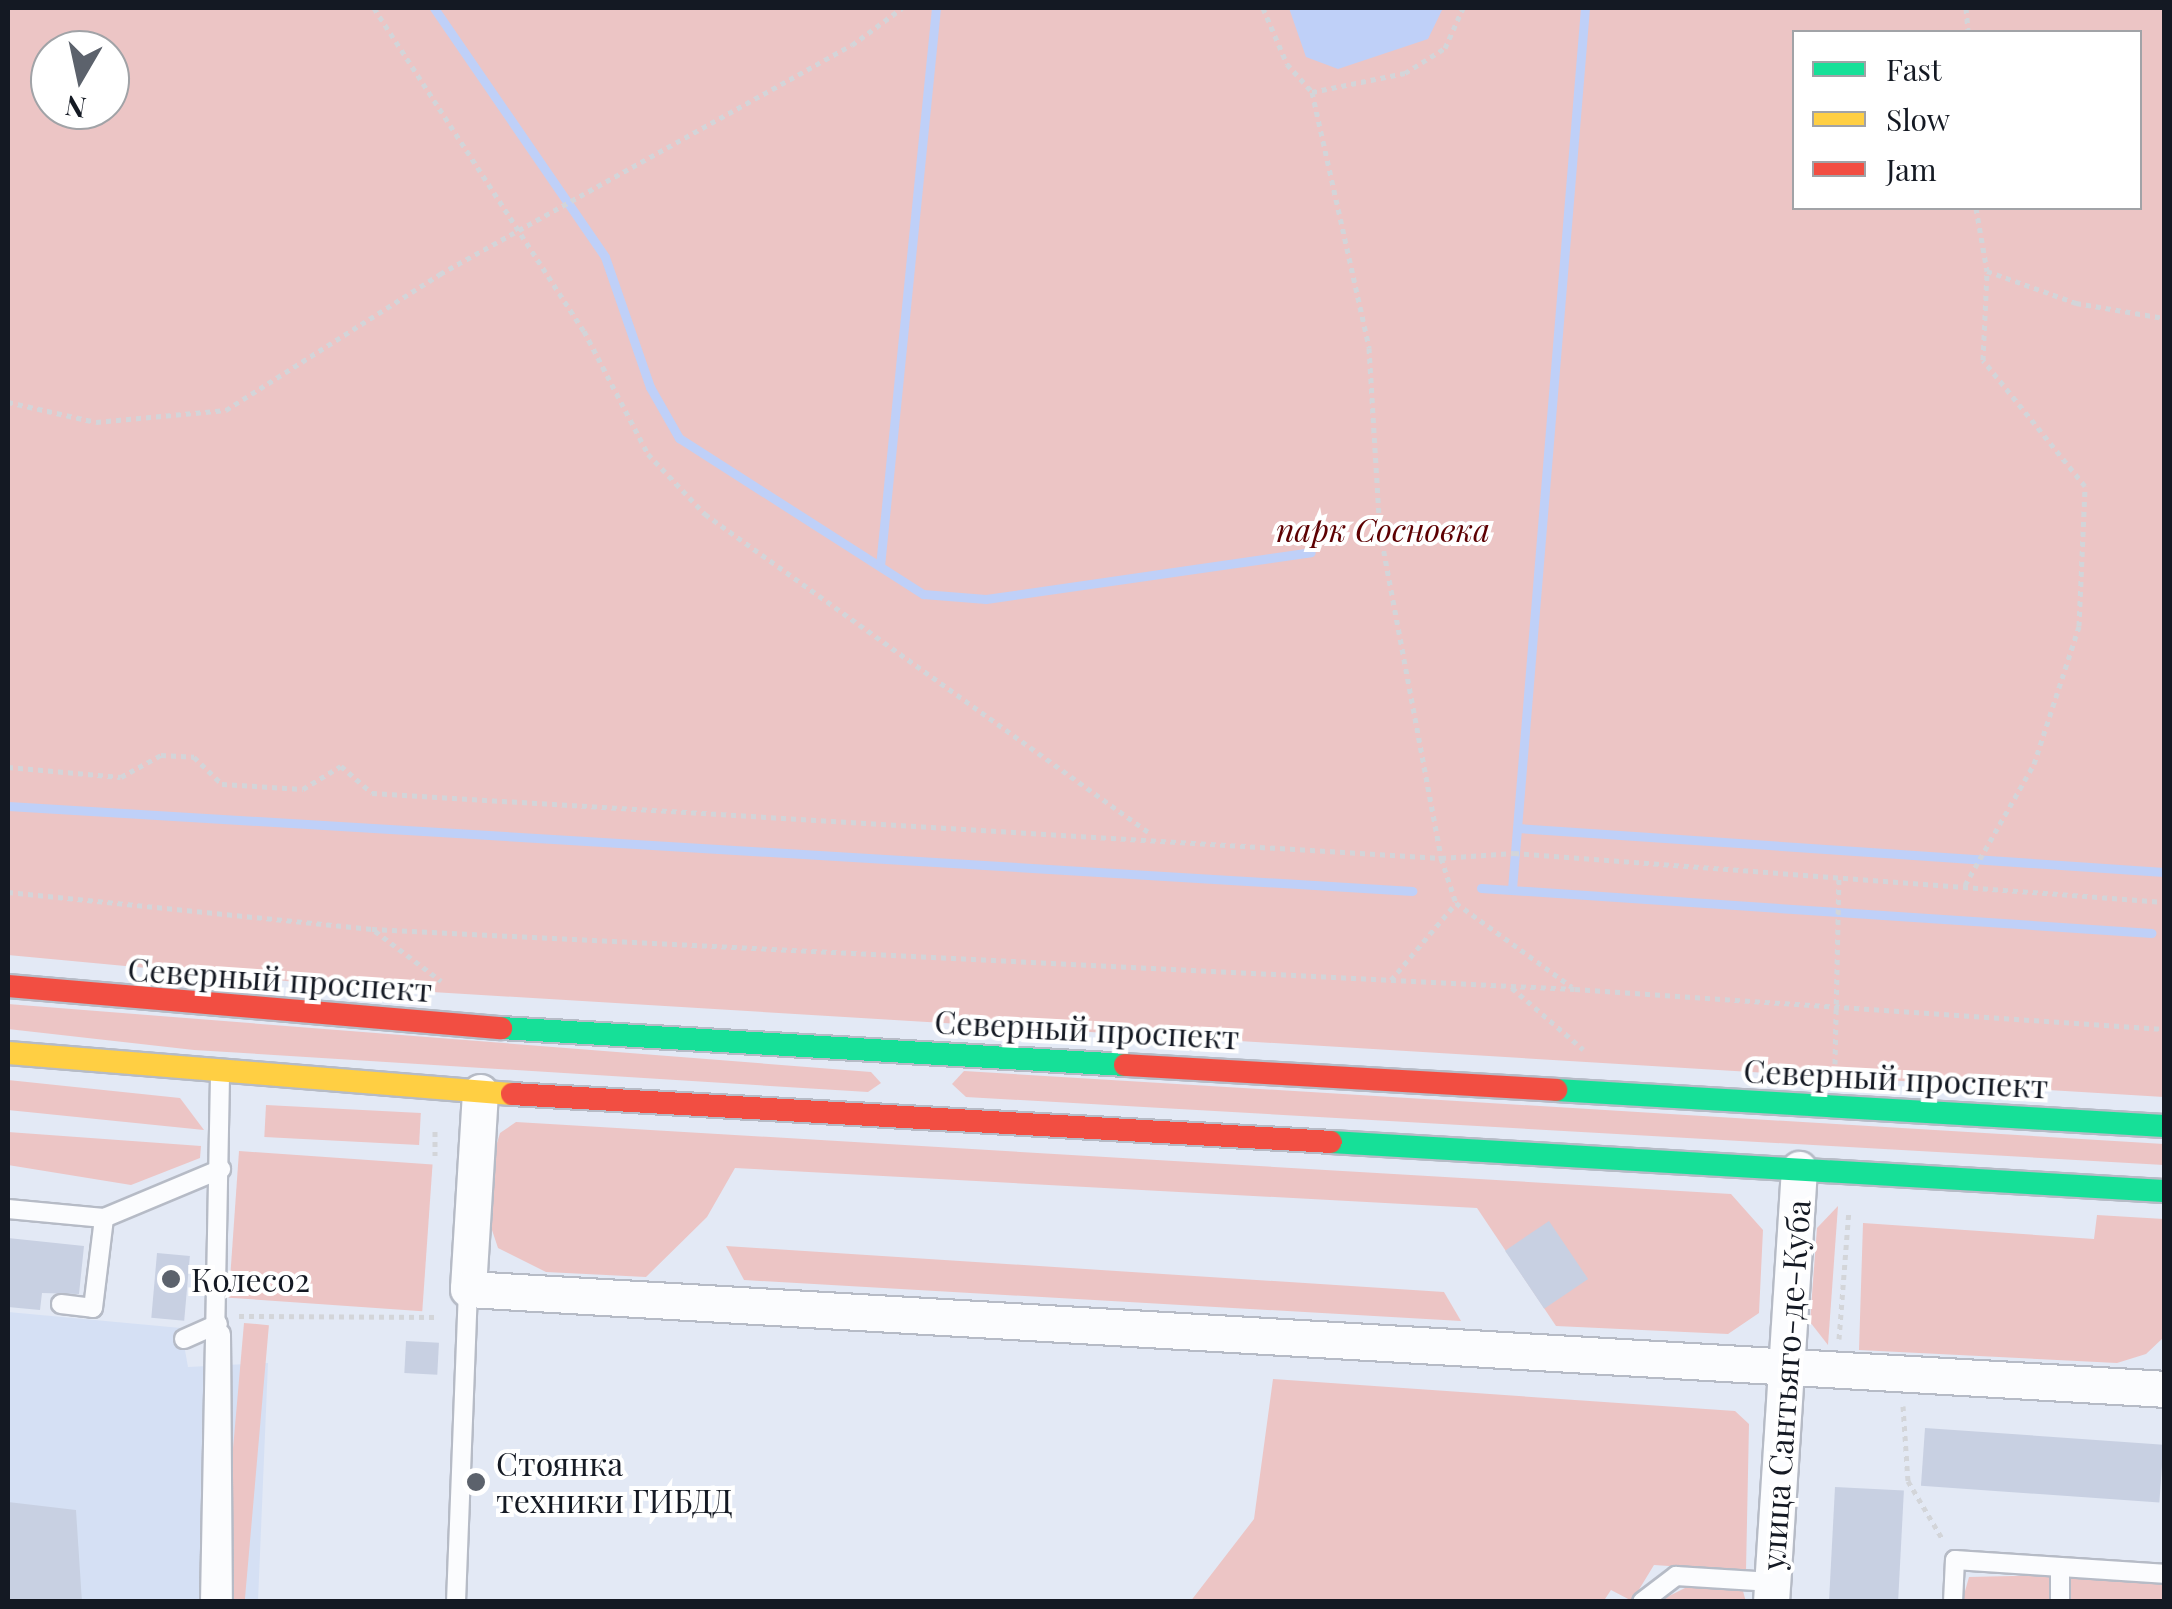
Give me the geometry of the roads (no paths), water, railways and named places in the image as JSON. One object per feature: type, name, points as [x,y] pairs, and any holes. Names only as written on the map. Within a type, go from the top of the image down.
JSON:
[{"type":"main road","name":"Северный проспект","points":[[8,986],[180,1007],[2164,1126]]},
{"type":"main road","points":[[917,1119],[922,1052]]},
{"type":"main road","points":[[8,1053],[220,1074],[480,1092],[2164,1191]]},
{"type":"street","points":[[480,1092],[468,1289],[1837,1370],[2161,1385]]},
{"type":"street","name":"улица Сантьяго-де-Куба","points":[[1772,1592],[1799,1169]]},
{"type":"lane","points":[[210,1602],[220,1074]]},
{"type":"lane","points":[[8,1209],[104,1218],[221,1169]]},
{"type":"lane","points":[[61,1304],[93,1308],[104,1218]]},
{"type":"lane","points":[[456,1602],[468,1289]]},
{"type":"lane","points":[[184,1339],[218,1324]]},
{"type":"lane","points":[[218,1324],[227,1362],[224,1602]]},
{"type":"lane","points":[[1953,1602],[1955,1560],[2164,1574]]},
{"type":"lane","points":[[2060,1567],[2060,1602]]},
{"type":"lane","points":[[1642,1602],[1676,1576],[1772,1592]]},
{"type":"water","points":[[1289,8],[1443,8],[1428,39],[1338,69],[1306,57]]},
{"type":"waterway","points":[[434,8],[605,257],[650,387],[679,438],[923,594],[986,599],[1311,552]]},
{"type":"waterway","points":[[880,566],[936,8]]},
{"type":"waterway","points":[[1517,828],[1585,8]]},
{"type":"waterway","points":[[8,806],[1412,891]]},
{"type":"waterway","points":[[1512,889],[1517,828],[2164,872]]},
{"type":"waterway","points":[[1481,888],[2151,933]]},
{"type":"place","name":"Колесо2","points":[[171,1279]]},
{"type":"place","name":"Стоянка техники ГИБДД","points":[[476,1482]]},
{"type":"park label","name":"парк Сосновка","points":[[1383,529]]}]
